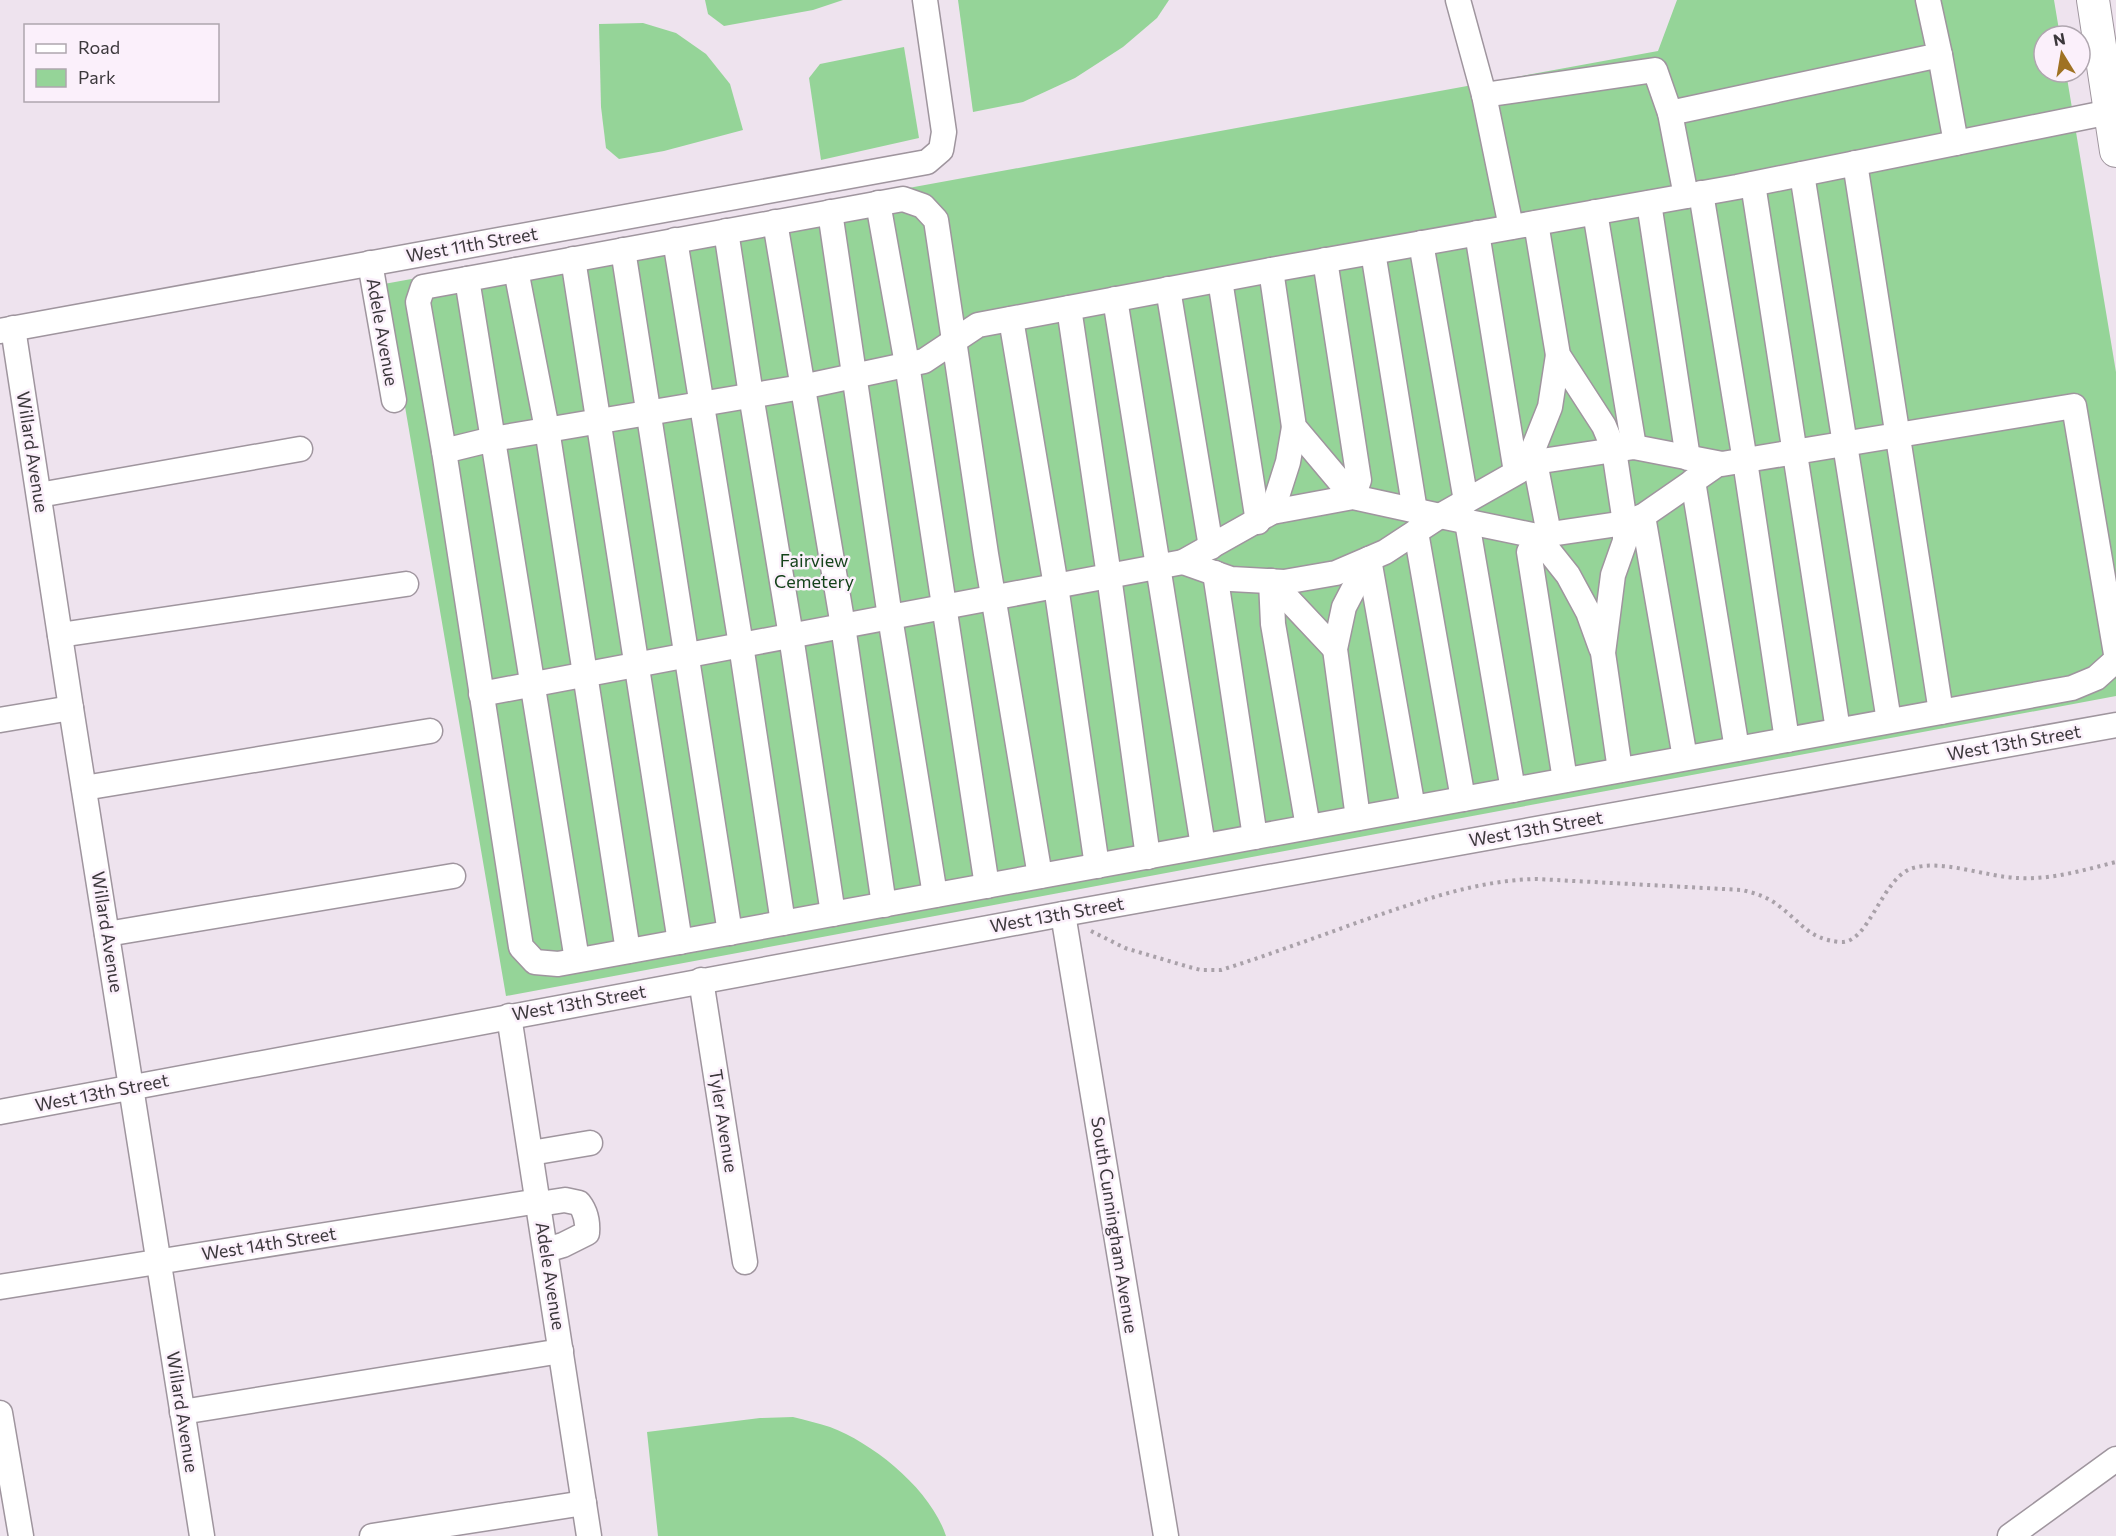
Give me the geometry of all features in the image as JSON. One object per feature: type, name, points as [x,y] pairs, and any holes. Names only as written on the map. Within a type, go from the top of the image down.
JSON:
[{"type":"main road","points":[[2093,0],[2116,152]]},
{"type":"street","name":"West 11th Street","points":[[7,329],[927,162],[941,150],[945,132],[925,0]]},
{"type":"street","points":[[1458,0],[1484,95],[1511,227]]},
{"type":"street","points":[[1928,0],[1956,143]]},
{"type":"street","points":[[1670,113],[1940,55]]},
{"type":"street","points":[[1484,95],[1655,70],[1693,194],[1745,461],[1787,740]]},
{"type":"street","points":[[444,451],[493,438],[802,387],[924,361],[978,325],[1325,260],[1753,184],[2110,112]]},
{"type":"street","points":[[1855,163],[1941,712]]},
{"type":"street","points":[[1802,174],[1889,721]]},
{"type":"street","points":[[1753,184],[1838,730]]},
{"type":"street","points":[[1040,876],[994,598],[936,220],[923,206],[903,199],[878,203],[423,287],[418,302],[444,451],[521,947],[535,962],[558,964],[2072,688],[2096,678],[2116,660]]},
{"type":"street","points":[[1649,202],[1690,469],[1737,749]]},
{"type":"street","points":[[878,203],[907,364],[987,886]]},
{"type":"street","points":[[830,212],[890,617],[935,895]]},
{"type":"street","points":[[1594,212],[1634,519],[1685,758]]},
{"type":"street","points":[[775,222],[843,626],[884,905]]},
{"type":"street","points":[[1526,467],[1550,407],[1558,355],[1536,223]]},
{"type":"street","points":[[726,231],[833,914]]},
{"type":"street","points":[[1477,233],[1526,467],[1543,535],[1588,612],[1603,653],[1620,770]]},
{"type":"street","points":[[675,240],[741,645],[783,923]]},
{"type":"street","points":[[1421,243],[1513,790]]},
{"type":"street","points":[[623,250],[730,933]]},
{"type":"street","points":[[1373,252],[1463,799]]},
{"type":"street","points":[[573,260],[680,942]]},
{"type":"street","points":[[1325,260],[1359,480],[1353,497]]},
{"type":"street","name":"Adele Avenue","points":[[370,263],[394,400]]},
{"type":"street","points":[[516,270],[547,429],[628,951]]},
{"type":"street","points":[[1265,517],[1288,462],[1294,427],[1271,270]]},
{"type":"street","points":[[467,279],[577,960]]},
{"type":"street","points":[[1220,280],[1265,517]]},
{"type":"street","points":[[1168,289],[1211,547]]},
{"type":"street","points":[[1115,299],[1171,564],[1203,846]]},
{"type":"street","points":[[1068,308],[1109,576],[1148,857]]},
{"type":"street","points":[[1011,319],[1056,586],[1097,866]]},
{"type":"street","name":"Willard Avenue","points":[[7,329],[39,495],[202,1536]]},
{"type":"street","points":[[1558,355],[1604,426],[1624,448]]},
{"type":"street","points":[[1294,427],[1353,497],[1416,521],[1467,511],[1526,467],[1624,448],[1690,469],[2074,406],[2116,654]]},
{"type":"street","points":[[39,495],[300,449]]},
{"type":"street","points":[[1603,653],[1613,575],[1634,519],[1690,469]]},
{"type":"street","points":[[481,694],[1171,564],[1211,547],[1265,517],[1353,497]]},
{"type":"street","points":[[1467,511],[1543,535],[1634,519]]},
{"type":"street","points":[[1171,564],[1215,573],[1231,579],[1284,582],[1336,573],[1385,552],[1416,521]]},
{"type":"street","points":[[1543,535],[1529,552],[1565,780]]},
{"type":"street","points":[[1358,818],[1335,649],[1344,607],[1370,559]]},
{"type":"street","points":[[1370,559],[1413,808]]},
{"type":"street","points":[[1215,573],[1255,837]]},
{"type":"street","points":[[1271,581],[1299,608],[1335,649]]},
{"type":"street","points":[[1271,581],[1273,624],[1308,827]]},
{"type":"street","points":[[60,635],[406,584]]},
{"type":"street","points":[[0,720],[71,708]]},
{"type":"street","name":"West 13th Street","points":[[0,1112],[701,980],[1064,919],[2116,725]]},
{"type":"street","points":[[84,788],[430,731]]},
{"type":"street","points":[[107,934],[453,876]]},
{"type":"street","name":"South Cunningham Avenue","points":[[1064,919],[1166,1536]]},
{"type":"street","name":"Tyler Avenue","points":[[701,980],[745,1262]]},
{"type":"street","name":"Adele Avenue","points":[[509,1016],[589,1536]]},
{"type":"street","points":[[531,1154],[590,1143]]},
{"type":"street","name":"West 14th Street","points":[[0,1287],[539,1203],[565,1200],[579,1203],[584,1210],[588,1225],[587,1233],[546,1250]]},
{"type":"street","points":[[183,1412],[561,1351]]},
{"type":"street","points":[[0,1413],[21,1536]]},
{"type":"street","points":[[2010,1536],[2116,1459]]},
{"type":"street","points":[[372,1536],[584,1503]]},
{"type":"path","points":[[1064,919],[1125,948],[1201,970],[1221,970],[1411,904],[1476,885],[1515,879],[1537,879],[1742,890],[1778,905],[1812,935],[1842,942],[1852,939],[1868,924],[1883,894],[1897,877],[1910,869],[1926,866],[2018,878],[2052,877],[2116,862]]},
{"type":"green space","points":[[705,0],[843,0],[813,10],[724,26],[708,14]]},
{"type":"green space","points":[[958,0],[1169,0],[1157,18],[1123,47],[1075,78],[1023,102],[973,112]]},
{"type":"green space","name":"Fairview Cemetery","points":[[1677,0],[2054,0],[2058,24],[2032,24],[2032,84],[2068,84],[2116,372],[2116,696],[506,996],[384,284],[1658,51]]},
{"type":"green space","points":[[643,23],[676,33],[706,54],[730,84],[743,130],[664,151],[619,159],[606,148],[601,107],[599,24]]},
{"type":"green space","points":[[904,47],[919,138],[821,160],[809,78],[820,64]]},
{"type":"green space","points":[[793,1417],[830,1427],[883,1457],[915,1486],[928,1502],[946,1536],[658,1536],[647,1432],[760,1418]]}]
